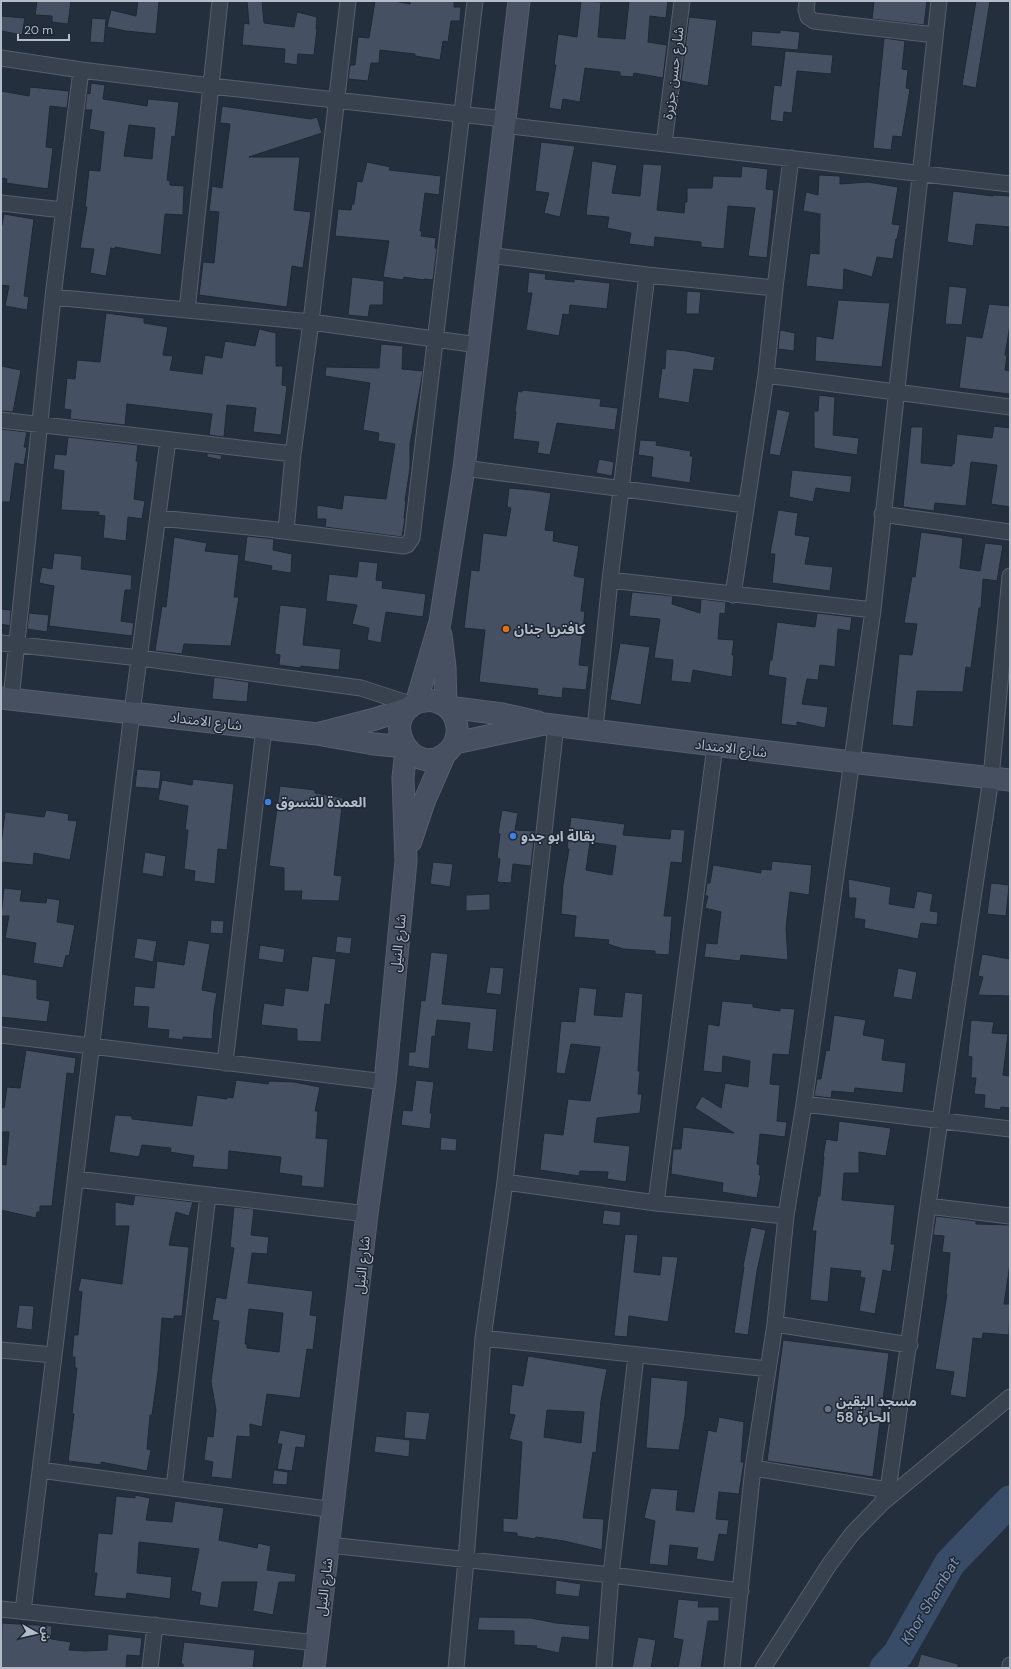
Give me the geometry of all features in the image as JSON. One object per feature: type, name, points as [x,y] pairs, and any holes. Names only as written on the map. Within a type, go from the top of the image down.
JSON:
[{"type":"street","points":[[187,310],[220,1]]},
{"type":"street","points":[[286,531],[293,454],[311,322],[348,1]]},
{"type":"street","points":[[159,518],[286,531],[404,546],[409,543],[412,538],[474,1]]},
{"type":"street","points":[[413,705],[440,622],[464,468],[519,1]]},
{"type":"street","name":"شارع حسن جزيرة","points":[[664,144],[682,1]]},
{"type":"street","points":[[807,1],[806,10],[808,18],[814,21],[935,35]]},
{"type":"street","points":[[732,1668],[753,1468],[775,1324],[786,1216],[804,1104],[873,610],[882,514],[897,392],[939,1]]},
{"type":"street","points":[[1,58],[81,70],[461,115],[664,144],[1010,184]]},
{"type":"street","points":[[6,698],[17,644],[53,297],[81,70]]},
{"type":"street","points":[[733,595],[745,505],[766,375],[775,288],[792,158]]},
{"type":"street","points":[[1,203],[63,210]]},
{"type":"street","points":[[488,255],[647,275],[775,288]]},
{"type":"street","points":[[596,729],[610,580],[647,275]]},
{"type":"street","points":[[53,297],[311,322],[478,345]]},
{"type":"street","points":[[766,375],[1010,407]]},
{"type":"street","points":[[1,420],[293,454]]},
{"type":"street","points":[[23,1611],[132,712],[159,518],[168,440]]},
{"type":"street","points":[[464,468],[745,505]]},
{"type":"street","points":[[882,514],[1010,532]]},
{"type":"street","points":[[881,1504],[888,1490],[910,1345],[940,1120],[1001,779],[1010,576]]},
{"type":"street","points":[[610,580],[873,610]]},
{"type":"street","points":[[440,622],[445,667],[447,707]]},
{"type":"street","points":[[1,643],[140,658],[361,688],[413,705]]},
{"type":"street","name":"شارع الامتداد","points":[[6,698],[317,734],[375,719],[413,705]]},
{"type":"street","points":[[426,700],[437,701],[447,707],[455,717],[458,730],[450,748],[437,757],[421,758],[413,754],[406,748],[401,740],[400,727],[403,715],[413,705],[426,700]]},
{"type":"street","points":[[447,707],[502,714],[550,724],[505,1182],[483,1338],[456,1668]]},
{"type":"street","name":"شارع الامتداد","points":[[450,748],[550,724],[714,746],[1001,779]]},
{"type":"street","points":[[225,1063],[264,728]]},
{"type":"street","points":[[317,734],[406,748]]},
{"type":"street","points":[[656,1203],[714,746]]},
{"type":"street","name":"شارع النيل","points":[[314,1668],[334,1510],[367,1214],[385,1082],[406,861],[403,778],[406,748]]},
{"type":"street","name":"شارع النيل","points":[[406,861],[424,802],[450,748]]},
{"type":"street","points":[[1,1035],[385,1082]]},
{"type":"street","points":[[804,1104],[1010,1129]]},
{"type":"street","points":[[76,1179],[367,1214]]},
{"type":"street","points":[[505,1182],[656,1203],[786,1216]]},
{"type":"street","points":[[174,1488],[208,1195]]},
{"type":"street","points":[[928,1206],[1010,1216]]},
{"type":"street","points":[[775,1324],[910,1345]]},
{"type":"street","points":[[483,1338],[636,1356],[768,1369]]},
{"type":"street","points":[[1,1350],[54,1355]]},
{"type":"street","points":[[604,1668],[611,1575],[636,1356]]},
{"type":"street","points":[[763,1668],[829,1565],[852,1534],[881,1504],[1010,1397]]},
{"type":"street","points":[[753,1468],[888,1490]]},
{"type":"street","points":[[40,1470],[334,1510]]},
{"type":"street","points":[[329,1545],[611,1575],[741,1591]]},
{"type":"street","points":[[1,1609],[317,1642]]},
{"type":"street","points":[[150,1668],[155,1625]]},
{"type":"building","points":[[37,1],[71,1],[68,24],[52,22],[52,16],[35,15]]},
{"type":"building","points":[[138,1],[159,1],[156,34],[126,31],[107,27],[111,10],[136,16]]},
{"type":"building","points":[[247,1],[262,1],[264,23],[294,27],[297,12],[317,17],[314,55],[298,54],[297,65],[284,63],[285,49],[242,45],[244,23],[249,24]]},
{"type":"building","points":[[375,1],[394,1],[410,4],[410,1],[454,1],[454,7],[461,7],[460,21],[451,21],[448,42],[443,41],[440,60],[415,56],[415,54],[380,50],[379,63],[371,63],[368,81],[348,79],[350,65],[355,65],[358,37],[369,38]]},
{"type":"building","points":[[581,1],[601,2],[598,37],[625,39],[629,1],[668,1],[666,18],[650,16],[648,42],[667,45],[663,78],[634,73],[633,77],[620,76],[620,72],[585,68],[580,102],[563,99],[561,110],[549,108],[556,65],[554,65],[558,34],[577,37]]},
{"type":"building","points":[[874,1],[927,1],[924,25],[872,19]]},
{"type":"building","points":[[976,1],[990,1],[976,88],[962,85]]},
{"type":"building","points":[[1,16],[25,18],[22,35],[1,31]]},
{"type":"building","points":[[689,17],[717,20],[708,86],[681,81]]},
{"type":"building","points":[[92,18],[106,19],[104,43],[90,42]]},
{"type":"building","points":[[780,30],[800,32],[798,50],[751,46],[752,31],[780,33]]},
{"type":"building","points":[[884,38],[905,41],[902,69],[908,70],[906,88],[910,89],[902,137],[893,136],[891,150],[873,148]]},
{"type":"building","points":[[785,51],[833,55],[831,74],[797,71],[792,113],[784,112],[783,122],[770,120],[774,85],[781,86]]},
{"type":"building","points":[[91,83],[105,85],[103,99],[147,106],[148,99],[179,102],[175,137],[172,136],[167,180],[170,181],[170,185],[184,186],[183,215],[165,214],[161,255],[115,247],[115,249],[111,248],[106,276],[90,273],[94,249],[80,248],[87,207],[85,207],[89,170],[100,171],[104,132],[89,129],[92,110],[85,110],[87,93],[90,94]],"holes":[[[129,125],[155,128],[152,159],[124,156]]]},
{"type":"building","points":[[30,87],[69,91],[67,108],[50,106],[46,147],[53,148],[48,189],[6,183],[7,179],[1,178],[1,91],[29,96]]},
{"type":"building","points":[[222,106],[311,119],[317,117],[322,133],[249,157],[300,157],[294,210],[311,212],[303,268],[292,266],[287,307],[199,295],[203,262],[214,263],[219,212],[209,211],[212,186],[222,188],[230,124],[220,123]]},
{"type":"building","points":[[541,142],[575,146],[560,217],[544,213],[549,193],[535,191]]},
{"type":"building","points":[[592,161],[617,165],[612,193],[640,196],[643,164],[662,165],[657,210],[684,213],[685,202],[687,202],[687,188],[712,188],[713,176],[741,177],[742,166],[768,169],[766,189],[774,190],[767,258],[748,256],[755,208],[728,206],[724,249],[701,247],[701,242],[655,237],[654,247],[629,244],[631,233],[607,228],[609,217],[586,215]]},
{"type":"building","points":[[367,162],[390,167],[389,170],[441,176],[439,195],[425,193],[420,231],[422,231],[421,236],[436,238],[435,248],[437,248],[433,280],[404,277],[403,280],[383,277],[389,241],[335,236],[338,209],[351,210],[352,204],[354,204],[357,181],[362,182]]},
{"type":"building","points":[[819,175],[840,176],[840,184],[868,182],[898,187],[892,224],[900,225],[893,259],[877,257],[872,277],[844,269],[843,290],[806,286],[810,253],[819,254],[820,214],[803,211],[806,192],[818,195]]},
{"type":"building","points":[[953,191],[993,196],[1010,196],[1010,227],[976,224],[973,246],[947,242]]},
{"type":"building","points":[[4,214],[34,219],[24,296],[29,297],[27,310],[5,306],[9,286],[1,285],[1,229]]},
{"type":"building","points":[[529,272],[546,274],[545,279],[574,282],[574,279],[610,283],[607,309],[570,305],[569,315],[563,314],[559,336],[526,330],[532,293],[527,293]]},
{"type":"building","points":[[352,277],[384,281],[383,305],[370,305],[368,317],[348,315]]},
{"type":"building","points":[[949,286],[967,288],[962,325],[945,324]]},
{"type":"building","points":[[687,291],[701,292],[699,314],[686,314]]},
{"type":"building","points":[[838,300],[890,303],[882,367],[815,361],[816,336],[833,339]]},
{"type":"building","points":[[989,304],[1010,306],[1010,325],[1005,355],[1007,356],[1005,370],[1010,371],[1010,394],[959,388],[966,336],[982,338]]},
{"type":"building","points":[[106,313],[144,318],[144,323],[168,327],[163,355],[173,356],[170,370],[202,374],[205,355],[222,358],[225,341],[255,346],[259,329],[276,333],[276,366],[283,366],[282,385],[287,386],[281,435],[253,432],[256,408],[227,405],[224,437],[209,435],[212,414],[127,404],[125,425],[70,419],[71,410],[64,409],[67,378],[75,379],[77,360],[100,362]]},
{"type":"building","points":[[780,330],[795,333],[794,351],[778,349]]},
{"type":"building","points":[[381,344],[403,346],[402,369],[423,371],[410,444],[410,468],[402,537],[325,527],[326,519],[317,519],[317,505],[342,509],[344,495],[386,499],[395,444],[378,441],[379,433],[363,430],[370,383],[325,376],[326,367],[379,368]]},
{"type":"building","points":[[666,349],[686,351],[715,357],[713,371],[694,369],[689,403],[658,398],[662,368],[665,369]]},
{"type":"building","points":[[1,366],[21,370],[13,412],[1,411]]},
{"type":"building","points":[[522,390],[601,399],[600,406],[618,408],[615,430],[557,423],[550,455],[537,453],[539,442],[513,439],[518,391],[522,392]]},
{"type":"building","points":[[819,395],[835,397],[833,435],[859,438],[857,455],[814,448],[814,411],[818,411]]},
{"type":"building","points":[[777,409],[790,412],[780,456],[769,454]]},
{"type":"building","points":[[994,426],[1010,428],[1010,507],[991,504],[997,465],[971,462],[966,506],[935,503],[934,511],[903,507],[911,427],[923,427],[921,463],[952,466],[952,464],[954,464],[957,434],[992,438]]},
{"type":"building","points":[[1,429],[27,432],[24,447],[27,447],[24,465],[15,463],[10,502],[1,502]]},
{"type":"building","points":[[68,437],[138,445],[134,499],[145,501],[142,519],[128,517],[126,541],[103,538],[105,516],[98,515],[99,512],[61,510],[64,471],[53,469],[55,454],[66,455]]},
{"type":"building","points":[[640,440],[657,441],[656,445],[691,451],[690,456],[693,456],[690,483],[651,477],[653,457],[638,455]]},
{"type":"building","points":[[207,453],[222,455],[221,460],[207,457]]},
{"type":"building","points":[[599,459],[614,462],[612,476],[596,473]]},
{"type":"building","points":[[792,470],[852,476],[850,493],[816,488],[813,502],[789,497]]},
{"type":"building","points":[[509,488],[551,493],[545,530],[554,531],[553,541],[579,546],[574,576],[585,578],[581,611],[585,611],[579,665],[589,666],[586,690],[563,688],[562,698],[537,695],[538,689],[479,682],[485,630],[464,628],[471,570],[479,571],[483,533],[506,536],[511,508],[507,507]]},
{"type":"building","points":[[778,510],[798,513],[795,535],[810,537],[805,564],[833,567],[830,591],[772,583],[775,554],[770,554]]},
{"type":"building","points":[[921,532],[963,538],[960,568],[980,571],[985,543],[1003,545],[997,581],[983,579],[981,608],[979,608],[971,668],[966,667],[963,692],[917,691],[913,727],[892,725],[899,654],[912,655],[917,624],[904,623],[912,576],[915,577]]},
{"type":"building","points":[[247,536],[274,539],[273,550],[292,554],[291,573],[271,570],[272,566],[244,561]]},
{"type":"building","points":[[174,537],[207,543],[205,551],[239,555],[234,597],[239,597],[231,646],[184,644],[182,654],[155,651],[162,606],[166,607]]},
{"type":"building","points":[[54,553],[82,556],[81,569],[132,575],[131,590],[125,590],[121,621],[134,623],[132,636],[49,626],[54,586],[39,583],[42,567],[52,569]]},
{"type":"building","points":[[359,561],[378,563],[376,580],[383,581],[382,588],[426,594],[423,617],[386,612],[381,643],[367,640],[369,628],[352,624],[357,605],[326,601],[329,574],[357,577]]},
{"type":"building","points":[[632,592],[673,596],[672,604],[700,613],[701,599],[726,602],[725,614],[720,613],[718,639],[734,640],[732,677],[693,670],[691,683],[671,681],[673,660],[654,658],[660,619],[629,616]]},
{"type":"building","points":[[280,605],[307,608],[303,645],[341,649],[339,670],[301,666],[300,668],[279,665],[280,655],[275,654],[275,651]]},
{"type":"building","points":[[1,609],[11,610],[10,626],[1,624]]},
{"type":"building","points":[[29,613],[49,615],[47,632],[27,629]]},
{"type":"building","points":[[817,613],[852,617],[850,631],[838,629],[835,667],[820,665],[818,680],[807,679],[802,704],[828,707],[825,728],[797,722],[797,726],[781,724],[786,678],[768,675],[770,660],[772,660],[777,622],[815,627]]},
{"type":"building","points":[[620,643],[650,647],[641,705],[610,700]]},
{"type":"building","points":[[214,677],[249,682],[247,702],[212,699]]},
{"type":"building","points":[[137,769],[161,771],[159,789],[135,787]]},
{"type":"building","points":[[193,779],[234,784],[227,850],[218,849],[215,884],[194,881],[195,871],[184,869],[188,830],[185,830],[188,806],[158,800],[162,780],[192,785]]},
{"type":"building","points":[[280,786],[315,790],[315,793],[343,798],[334,875],[342,876],[339,901],[301,900],[302,891],[284,891],[284,868],[269,866]]},
{"type":"building","points":[[46,810],[69,814],[68,820],[77,821],[70,860],[34,853],[33,865],[1,862],[1,845],[5,812],[44,817]]},
{"type":"building","points":[[502,810],[518,813],[515,830],[535,831],[531,866],[513,864],[511,883],[497,882],[500,859],[497,858],[500,834],[498,833]]},
{"type":"building","points":[[571,817],[625,824],[623,835],[670,839],[671,829],[685,830],[682,863],[671,862],[664,916],[672,916],[669,955],[655,954],[655,951],[623,949],[608,944],[609,940],[574,937],[576,916],[561,914],[563,885],[569,849],[567,849]],"holes":[[[590,842],[616,846],[612,875],[586,870]]]},
{"type":"building","points":[[145,852],[166,856],[163,877],[142,873]]},
{"type":"building","points":[[772,861],[812,865],[809,895],[790,892],[786,928],[788,960],[741,955],[740,961],[704,957],[706,943],[717,944],[721,912],[705,908],[708,896],[705,896],[707,883],[710,883],[713,865],[761,873],[761,869],[771,870]]},
{"type":"building","points":[[433,862],[453,864],[450,887],[430,884]]},
{"type":"building","points":[[848,879],[891,887],[889,904],[914,908],[917,891],[933,894],[930,911],[938,912],[937,925],[921,923],[918,939],[864,928],[865,920],[854,918],[856,898],[849,898]]},
{"type":"building","points":[[991,883],[1009,885],[1006,916],[987,914]]},
{"type":"building","points":[[4,888],[22,890],[20,901],[46,903],[47,898],[60,900],[57,922],[75,925],[69,956],[66,955],[63,968],[33,963],[36,943],[5,938],[9,916],[1,916]]},
{"type":"building","points":[[490,894],[490,910],[466,911],[466,895]]},
{"type":"building","points":[[211,920],[224,921],[223,934],[210,933]]},
{"type":"building","points":[[337,936],[352,938],[350,954],[335,952]]},
{"type":"building","points":[[137,938],[157,941],[153,962],[134,958]]},
{"type":"building","points":[[188,940],[210,944],[202,990],[217,993],[212,1039],[183,1037],[183,1040],[168,1038],[169,1030],[147,1028],[149,1007],[133,1006],[135,986],[154,988],[157,961],[184,965]]},
{"type":"building","points":[[260,945],[285,949],[283,963],[258,959]]},
{"type":"building","points":[[431,952],[448,954],[442,1004],[497,1009],[493,1052],[467,1049],[470,1023],[437,1020],[435,1037],[432,1036],[429,1069],[408,1066],[409,1052],[415,1052],[421,1000],[425,1001]]},
{"type":"building","points":[[982,954],[1010,959],[1010,996],[978,995],[983,977],[978,976]]},
{"type":"building","points":[[312,956],[336,959],[330,1005],[325,1004],[321,1042],[297,1041],[297,1029],[261,1025],[264,1003],[283,1006],[285,988],[308,991]]},
{"type":"building","points":[[490,967],[504,968],[501,995],[486,993]]},
{"type":"building","points":[[898,968],[917,972],[912,1000],[893,997]]},
{"type":"building","points":[[1,974],[37,980],[37,999],[50,1001],[47,1022],[1,1017]]},
{"type":"building","points":[[579,987],[597,989],[594,1015],[622,1017],[625,992],[643,994],[638,1071],[640,1071],[638,1094],[642,1094],[640,1113],[597,1118],[594,1142],[630,1146],[626,1182],[607,1179],[608,1172],[580,1171],[579,1176],[540,1170],[544,1133],[563,1135],[568,1099],[590,1101],[600,1047],[571,1044],[565,1074],[556,1073],[561,1021],[575,1022]]},
{"type":"building","points":[[722,1001],[753,1004],[753,1007],[780,1011],[780,1008],[795,1009],[789,1055],[773,1054],[770,1084],[780,1085],[777,1121],[787,1122],[785,1137],[760,1134],[757,1164],[760,1165],[759,1175],[761,1175],[757,1198],[722,1192],[723,1183],[671,1174],[673,1149],[681,1149],[683,1127],[734,1133],[695,1108],[702,1096],[721,1108],[725,1083],[748,1087],[750,1061],[723,1056],[722,1073],[703,1071],[708,1024],[719,1026]]},
{"type":"building","points":[[834,1015],[866,1020],[863,1035],[885,1039],[882,1060],[906,1063],[903,1093],[855,1088],[854,1093],[832,1091],[831,1098],[814,1096],[817,1079],[821,1079],[826,1050],[829,1051]]},
{"type":"building","points":[[971,1020],[994,1022],[992,1033],[1008,1034],[1003,1075],[1010,1076],[1010,1108],[1001,1107],[1000,1110],[984,1108],[985,1095],[974,1094],[976,1078],[971,1078],[972,1057],[968,1056]]},
{"type":"building","points":[[26,1050],[76,1058],[74,1074],[67,1073],[52,1206],[40,1206],[40,1212],[37,1212],[36,1218],[1,1210],[1,1164],[6,1165],[9,1132],[1,1132],[1,1107],[4,1108],[7,1087],[20,1088]]},
{"type":"building","points":[[236,1080],[268,1084],[269,1081],[294,1082],[320,1087],[315,1111],[318,1111],[316,1138],[328,1139],[324,1188],[301,1186],[302,1176],[279,1173],[281,1157],[229,1151],[228,1170],[192,1167],[194,1156],[170,1152],[171,1148],[142,1145],[139,1157],[109,1152],[115,1115],[132,1116],[132,1119],[192,1126],[197,1095],[227,1099],[227,1097],[233,1098]]},
{"type":"building","points":[[416,1080],[434,1082],[430,1113],[432,1113],[430,1129],[401,1125],[403,1110],[412,1111]]},
{"type":"building","points":[[839,1121],[891,1128],[886,1156],[859,1152],[859,1173],[844,1173],[842,1200],[895,1205],[891,1244],[895,1244],[891,1272],[883,1270],[875,1314],[859,1311],[865,1278],[860,1277],[861,1271],[831,1268],[828,1302],[810,1300],[816,1231],[812,1231],[818,1196],[820,1196],[823,1157],[826,1139],[837,1141]]},
{"type":"building","points":[[441,1137],[457,1139],[456,1151],[440,1150]]},
{"type":"building","points":[[135,1195],[193,1202],[189,1216],[176,1212],[169,1245],[189,1247],[182,1316],[174,1316],[174,1319],[162,1318],[158,1372],[152,1415],[150,1415],[147,1449],[151,1450],[147,1471],[101,1462],[101,1465],[68,1461],[74,1414],[72,1414],[77,1368],[75,1368],[75,1357],[72,1357],[74,1335],[78,1335],[82,1292],[78,1291],[81,1278],[122,1284],[129,1226],[115,1226],[115,1202],[133,1205]]},
{"type":"building","points":[[234,1207],[254,1209],[251,1235],[269,1237],[267,1254],[252,1253],[248,1283],[313,1291],[310,1315],[317,1316],[313,1350],[307,1349],[300,1398],[267,1394],[262,1427],[250,1424],[250,1437],[237,1436],[232,1479],[211,1477],[213,1462],[204,1460],[207,1436],[213,1437],[216,1410],[211,1382],[219,1321],[212,1320],[216,1297],[226,1299],[234,1248],[230,1247]],"holes":[[[249,1309],[283,1313],[279,1352],[247,1348],[247,1344],[245,1344]]]},
{"type":"building","points":[[604,1210],[621,1212],[620,1226],[602,1224]]},
{"type":"building","points":[[936,1216],[976,1221],[976,1224],[1010,1225],[1010,1264],[1004,1304],[1010,1304],[1009,1335],[983,1333],[982,1339],[973,1338],[966,1398],[950,1395],[954,1372],[935,1369],[947,1294],[950,1253],[942,1252],[944,1236],[933,1235]]},
{"type":"building","points":[[751,1227],[766,1230],[757,1271],[748,1335],[734,1333],[743,1266]]},
{"type":"building","points":[[625,1234],[638,1235],[634,1272],[660,1275],[662,1256],[678,1257],[668,1322],[629,1316],[627,1337],[614,1336]]},
{"type":"building","points":[[19,1305],[34,1306],[32,1330],[16,1328]]},
{"type":"building","name":"مسجد اليقين الحارة 58","points":[[783,1340],[889,1353],[873,1477],[767,1461]]},
{"type":"building","points":[[528,1356],[607,1369],[601,1401],[596,1453],[593,1452],[583,1518],[604,1519],[602,1550],[564,1541],[536,1537],[535,1539],[517,1536],[517,1533],[503,1532],[503,1518],[517,1519],[522,1442],[509,1439],[515,1415],[509,1414],[512,1384],[523,1386]],"holes":[[[547,1410],[584,1412],[581,1443],[544,1437]]]},
{"type":"building","points":[[651,1377],[688,1381],[685,1416],[679,1450],[646,1448]]},
{"type":"building","points":[[406,1411],[430,1413],[426,1440],[404,1438]]},
{"type":"building","points":[[719,1417],[744,1422],[741,1462],[744,1462],[739,1494],[719,1492],[716,1519],[729,1520],[727,1535],[719,1534],[714,1562],[696,1559],[698,1548],[670,1545],[668,1566],[649,1564],[655,1521],[644,1518],[651,1488],[678,1490],[676,1510],[694,1512],[708,1430],[716,1432]]},
{"type":"building","points":[[280,1430],[306,1435],[304,1448],[296,1447],[292,1471],[277,1469],[282,1444],[277,1444]]},
{"type":"building","points":[[376,1436],[410,1440],[409,1457],[374,1452]]},
{"type":"building","points":[[274,1470],[288,1472],[287,1485],[272,1484]]},
{"type":"building","points":[[135,1495],[150,1498],[146,1520],[172,1522],[175,1501],[224,1508],[219,1540],[257,1548],[258,1543],[271,1546],[267,1570],[296,1574],[295,1582],[279,1582],[273,1615],[253,1611],[257,1582],[222,1582],[218,1608],[199,1605],[201,1593],[191,1591],[199,1549],[139,1542],[137,1573],[172,1577],[170,1599],[127,1593],[126,1599],[94,1596],[97,1573],[94,1573],[98,1533],[112,1534],[116,1496],[135,1498]]},
{"type":"building","points":[[556,1580],[581,1584],[579,1597],[555,1594]]},
{"type":"building","points":[[678,1599],[699,1601],[698,1607],[719,1607],[719,1621],[708,1621],[701,1668],[678,1668],[683,1640],[673,1638]]},
{"type":"building","points":[[479,1617],[531,1618],[556,1623],[590,1626],[589,1640],[562,1637],[559,1653],[536,1648],[537,1646],[514,1645],[514,1631],[477,1630]]},
{"type":"building","points":[[2,1623],[52,1626],[51,1639],[71,1642],[69,1650],[107,1650],[108,1634],[142,1638],[140,1656],[127,1655],[126,1668],[1,1668]]},
{"type":"building","points":[[638,1637],[656,1640],[651,1668],[632,1668]]},
{"type":"building","points":[[184,1642],[255,1650],[253,1668],[183,1668],[183,1664],[181,1664]]},
{"type":"building","points":[[921,1654],[958,1664],[958,1668],[917,1668]]},
{"type":"waterway","name":"Khor Shambat","points":[[885,1668],[898,1654],[950,1563],[1010,1501]]},
{"type":"place","name":"كافتريا جنان","points":[[506,629]]},
{"type":"place","name":"العمدة للتسوق","points":[[268,802]]},
{"type":"place","name":"بقالة ابو جدو","points":[[513,836]]},
{"type":"place","name":"مسجد اليقين الحارة 58","points":[[828,1409]]}]
